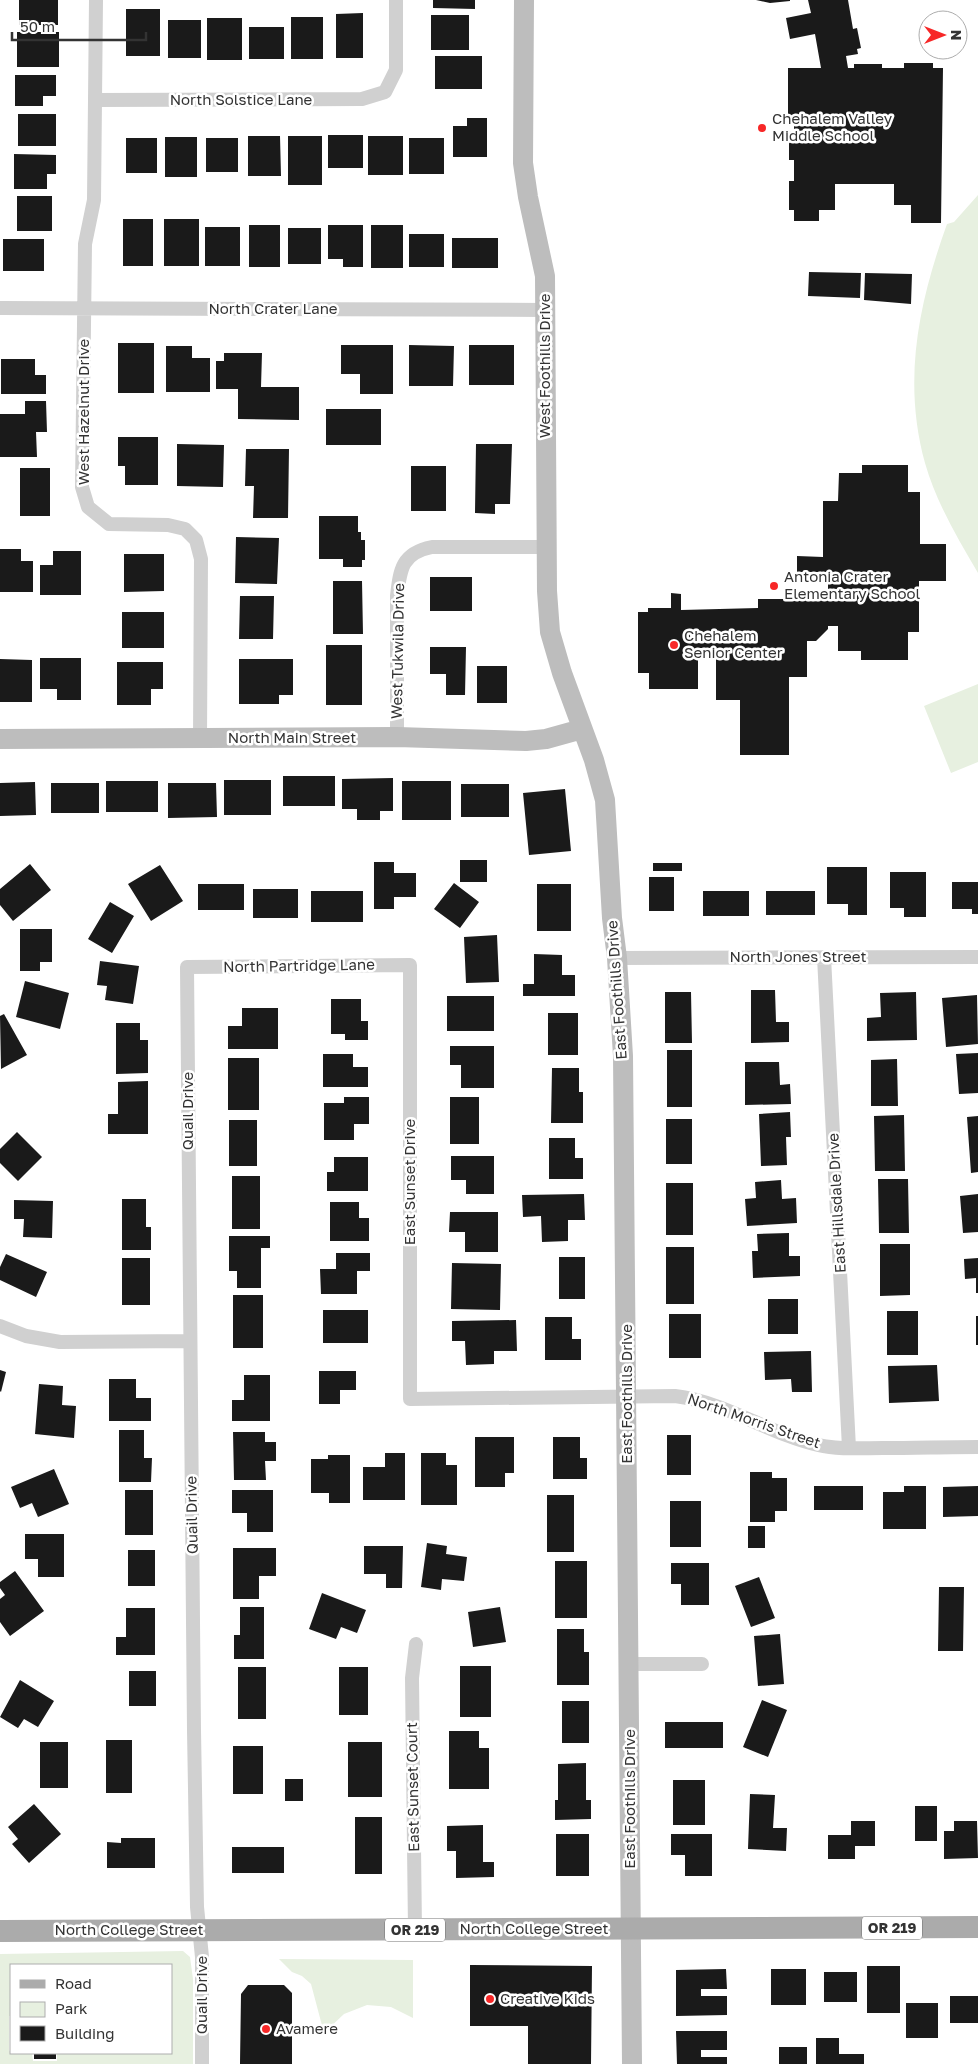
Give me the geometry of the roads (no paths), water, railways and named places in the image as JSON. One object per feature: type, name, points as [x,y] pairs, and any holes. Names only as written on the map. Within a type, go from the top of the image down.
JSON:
[{"type":"main road","name":"North College Street","points":[[0,1931],[978,1927]]},
{"type":"street","name":"West Hazelnut Drive","points":[[96,0],[94,200],[85,244],[82,487],[88,507],[108,524],[168,525],[185,529],[196,540],[201,559],[200,738]]},
{"type":"street","name":"North Solstice Lane","points":[[95,100],[362,99],[385,92],[396,70],[396,0]]},
{"type":"street","name":"West Foothills Drive","points":[[524,0],[523,163],[528,198],[545,276],[545,547],[550,632],[582,729]]},
{"type":"street","name":"North Crater Lane","points":[[0,308],[546,310]]},
{"type":"street","name":"West Tukwila Drive","points":[[396,737],[397,596],[399,576],[404,562],[420,550],[432,547],[545,547]]},
{"type":"street","name":"North Main Street","points":[[0,738],[396,737],[526,741],[546,739],[582,729]]},
{"type":"street","name":"East Foothills Drive","points":[[582,729],[606,800],[625,1113],[632,2064]]},
{"type":"street","name":"East Hillsdale Drive","points":[[824,957],[850,1448]]},
{"type":"street","name":"North Jones Street","points":[[617,958],[978,957]]},
{"type":"street","name":"North Partridge Lane","points":[[187,967],[410,965]]},
{"type":"street","name":"East Sunset Drive","points":[[410,965],[410,1399]]},
{"type":"street","name":"Quail Drive","points":[[187,967],[189,1341],[197,1887],[202,1957],[202,2064]]},
{"type":"street","points":[[0,1326],[26,1336],[60,1342],[189,1341]]},
{"type":"street","name":"North Morris Street","points":[[410,1399],[675,1396],[692,1398],[797,1439],[820,1446],[850,1448],[978,1447]]},
{"type":"street","name":"East Sunset Court","points":[[415,1930],[412,1678],[416,1644]]},
{"type":"street","points":[[629,1664],[702,1664]]},
{"type":"place","name":"Chehalem Valley Middle School","points":[[762,128]]},
{"type":"place","name":"Antonia Crater Elementary School","points":[[774,586]]},
{"type":"place","name":"Chehalem Senior Center","points":[[674,645]]},
{"type":"place","name":"Creative Kids","points":[[490,1999]]},
{"type":"place","name":"Avamere","points":[[266,2029]]}]
